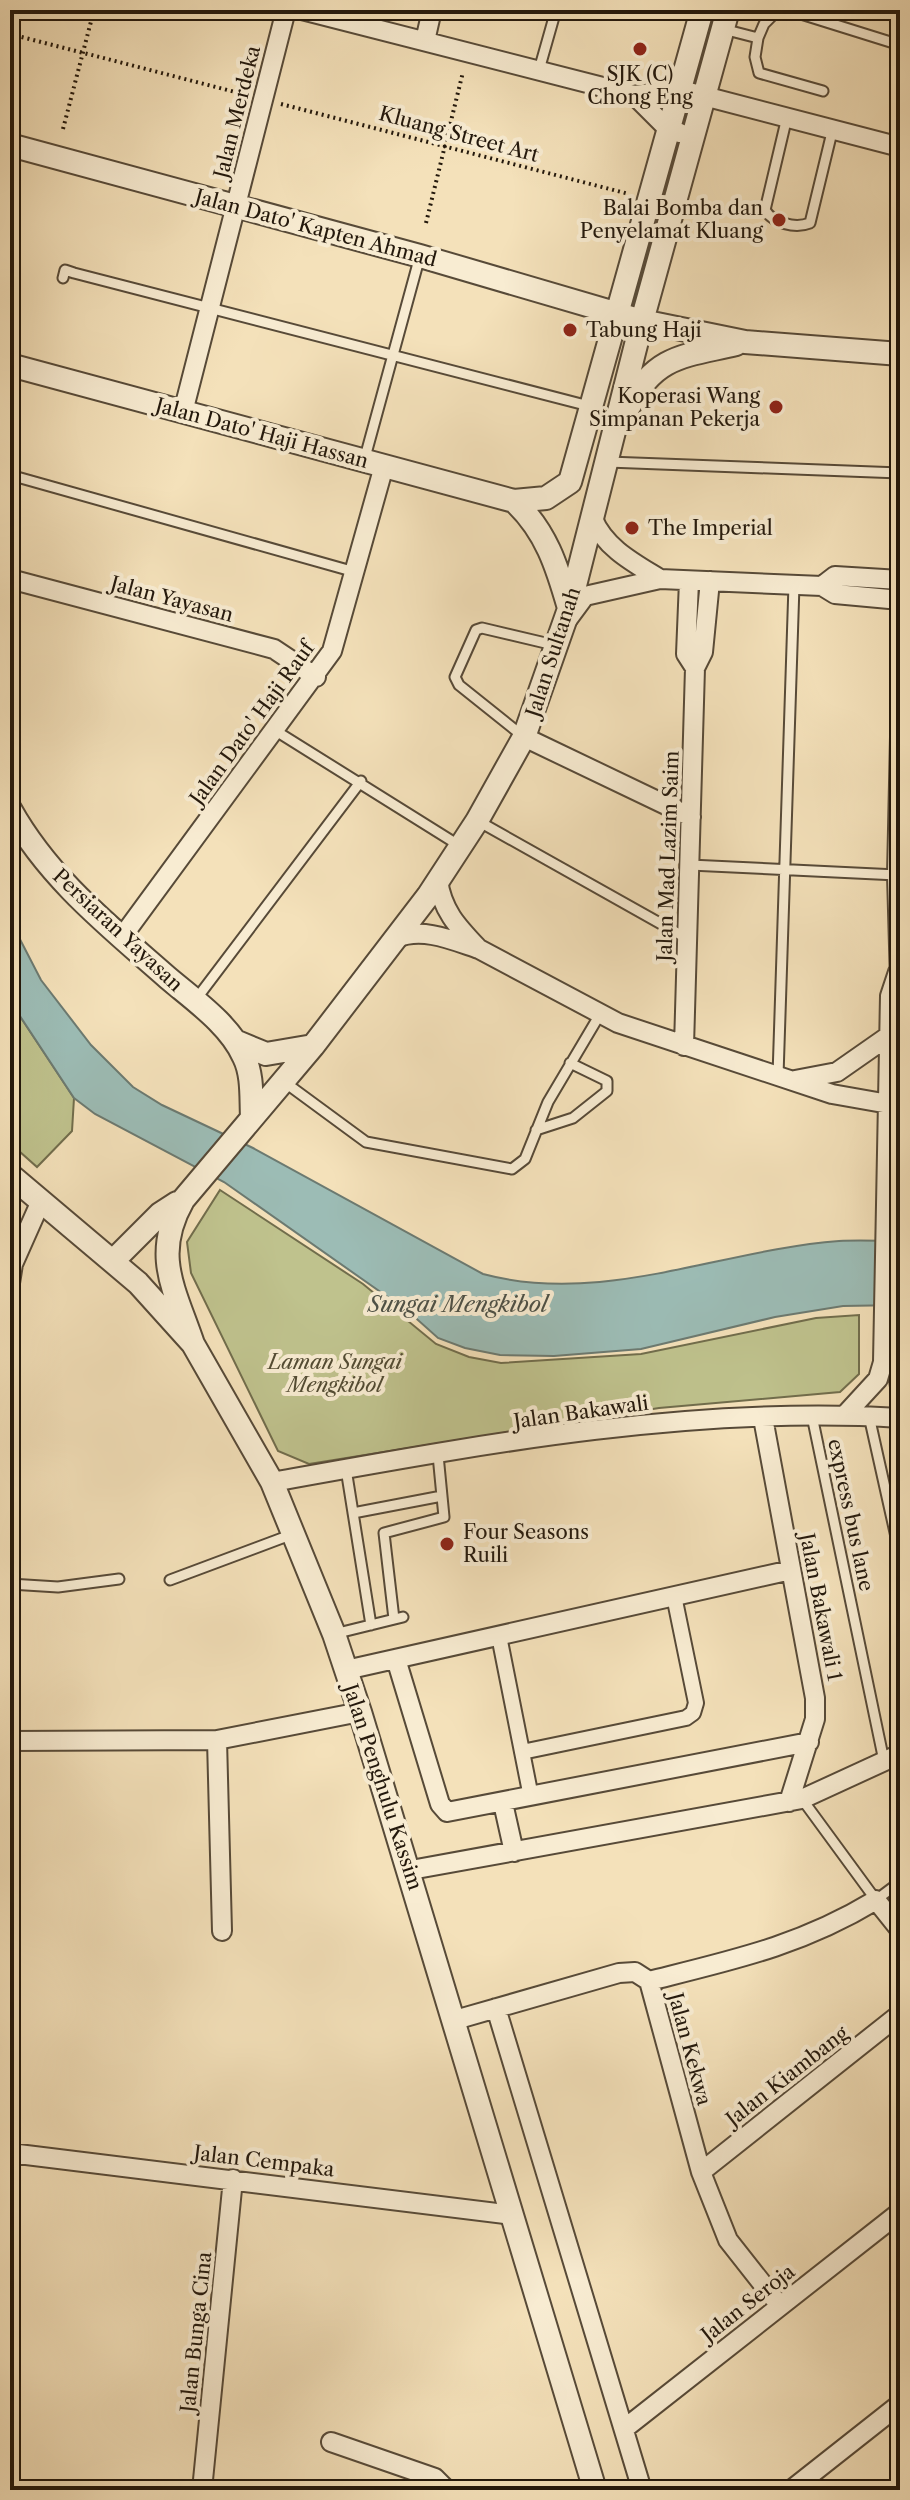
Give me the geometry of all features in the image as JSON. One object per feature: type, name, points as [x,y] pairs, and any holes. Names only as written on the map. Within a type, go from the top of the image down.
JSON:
[{"type":"street","name":"Jalan Merdeka","points":[[183,412],[286,10]]},
{"type":"street","points":[[302,10],[634,95],[681,90],[898,147]]},
{"type":"street","points":[[425,41],[432,10]]},
{"type":"street","points":[[514,501],[546,498],[570,482],[702,10]]},
{"type":"street","name":"Jalan Sultanah","points":[[193,1344],[167,1265],[169,1225],[183,1200],[313,1046],[396,938],[477,821],[524,737],[564,626],[642,321],[726,20]]},
{"type":"street","points":[[634,95],[669,130],[693,138]]},
{"type":"street","name":"Jalan Dato' Kapten Ahmad","points":[[10,145],[420,256],[619,315],[745,342]]},
{"type":"street","points":[[610,453],[641,384],[653,369],[671,360],[745,342],[900,354]]},
{"type":"street","name":"Jalan Dato' Haji Hassan","points":[[10,365],[514,501]]},
{"type":"street","name":"Jalan Dato' Haji Rauf","points":[[122,937],[316,677],[336,641],[355,572],[374,463]]},
{"type":"street","points":[[514,501],[533,519],[546,541],[564,626]]},
{"type":"street","points":[[593,519],[612,547],[660,579]]},
{"type":"street","points":[[822,586],[835,576],[900,580]]},
{"type":"street","name":"Jalan Yayasan","points":[[10,579],[274,649],[316,677]]},
{"type":"street","points":[[564,626],[585,596],[660,579],[822,586],[835,594],[900,600]]},
{"type":"street","points":[[689,581],[686,654],[695,668]]},
{"type":"street","points":[[695,668],[703,652],[710,581]]},
{"type":"street","name":"Jalan Mad Lazim Saim","points":[[684,1046],[695,668]]},
{"type":"street","points":[[524,737],[691,817]]},
{"type":"street","points":[[900,737],[897,875],[899,977],[890,996],[894,1105],[887,1178],[890,1363],[900,1387]]},
{"type":"street","name":"Persiaran Yayasan","points":[[10,809],[27,840],[66,888],[237,1042],[266,1054],[313,1046]]},
{"type":"street","points":[[438,880],[440,900],[447,913],[479,949]]},
{"type":"street","points":[[396,938],[413,932],[479,949],[599,1016],[832,1094],[894,1105]]},
{"type":"street","points":[[785,1078],[837,1072],[890,1035]]},
{"type":"street","name":"Persiaran Yayasan","points":[[237,1042],[250,1079],[252,1117]]},
{"type":"street","name":"Jalan Penghulu Kassim","points":[[10,1175],[156,1300],[193,1344],[272,1482],[334,1634],[411,1870],[595,2490]]},
{"type":"street","name":"Jalan Sultanah","points":[[113,1261],[160,1214],[183,1200]]},
{"type":"street","points":[[10,1283],[13,1264],[41,1201]]},
{"type":"street","points":[[844,1416],[890,1363],[900,1237]]},
{"type":"street","name":"Jalan Bakawali","points":[[272,1482],[649,1423],[812,1416],[900,1418]]},
{"type":"street","name":"Jalan Bakawali 1","points":[[763,1418],[815,1698],[796,1801]]},
{"type":"street","points":[[346,1670],[791,1570]]},
{"type":"street","points":[[522,1752],[686,1718],[693,1713],[696,1703],[674,1596]]},
{"type":"street","points":[[499,1636],[531,1797]]},
{"type":"street","points":[[396,1659],[440,1804],[447,1812],[456,1813],[809,1742]]},
{"type":"street","points":[[10,1741],[217,1740],[360,1712]]},
{"type":"street","points":[[217,1740],[222,1931]]},
{"type":"street","points":[[411,1870],[796,1801],[892,1758]]},
{"type":"street","points":[[503,1803],[514,1852]]},
{"type":"street","points":[[649,1981],[781,1947],[831,1927],[876,1900],[900,1930]]},
{"type":"street","name":"Jalan Kekwa","points":[[455,2020],[619,1973],[635,1972],[649,1981],[701,2172],[728,2240],[780,2306]]},
{"type":"street","points":[[496,2008],[642,2490]]},
{"type":"street","name":"Jalan Kiambang","points":[[701,2172],[900,2014]]},
{"type":"street","points":[[10,2031],[10,2207]]},
{"type":"street","name":"Jalan Cempaka","points":[[11,2154],[513,2215]]},
{"type":"street","name":"Jalan Bunga Cina","points":[[202,2490],[233,2179]]},
{"type":"street","name":"Jalan Seroja","points":[[624,2429],[900,2212]]},
{"type":"street","points":[[791,2490],[900,2404]]},
{"type":"street","points":[[331,2442],[435,2478],[447,2490]]},
{"type":"lane","points":[[539,70],[556,10]]},
{"type":"lane","points":[[778,10],[764,24],[758,38],[755,57],[759,73],[768,79],[823,91]]},
{"type":"lane","points":[[788,10],[900,45]]},
{"type":"lane","points":[[726,20],[758,38]]},
{"type":"lane","points":[[787,117],[765,210],[770,219],[779,222],[804,226],[810,223],[833,128]]},
{"type":"lane","points":[[898,147],[900,122]]},
{"type":"lane","points":[[374,463],[391,355],[420,256]]},
{"type":"lane","points":[[63,278],[65,270],[592,407]]},
{"type":"lane","points":[[610,453],[900,473]]},
{"type":"lane","points":[[10,475],[355,572]]},
{"type":"lane","points":[[785,1078],[783,871],[794,585]]},
{"type":"lane","points":[[524,737],[459,685],[455,677],[476,630],[564,626]]},
{"type":"lane","points":[[276,731],[361,781],[460,846]]},
{"type":"lane","points":[[195,1001],[361,781]]},
{"type":"lane","points":[[477,821],[688,939]]},
{"type":"lane","points":[[690,865],[897,875]]},
{"type":"lane","points":[[283,1081],[366,1142],[512,1169],[525,1159],[570,1063],[599,1016]]},
{"type":"lane","points":[[536,1130],[573,1118],[607,1091],[607,1081],[570,1063]]},
{"type":"lane","name":"express bus lane","points":[[812,1416],[892,1758]]},
{"type":"lane","points":[[869,1416],[900,1555]]},
{"type":"lane","points":[[334,1634],[399,1618],[384,1533],[444,1517],[438,1455]]},
{"type":"lane","points":[[346,1469],[371,1625]]},
{"type":"lane","points":[[353,1513],[442,1496]]},
{"type":"lane","points":[[170,1580],[293,1534]]},
{"type":"lane","points":[[10,1584],[58,1587],[119,1579]]},
{"type":"lane","points":[[796,1801],[876,1900],[900,1882]]},
{"type":"path","points":[[63,129],[94,10]]},
{"type":"path","points":[[10,34],[249,96]]},
{"type":"path","points":[[426,223],[463,72]]},
{"type":"path","name":"Kluang Street Art","points":[[280,104],[631,195]]},
{"type":"green space","points":[[10,1001],[74,1098],[72,1131],[37,1167],[10,1143]]},
{"type":"green space","name":"Laman Sungai Mengkibol","points":[[220,1190],[363,1284],[436,1344],[469,1357],[501,1363],[641,1354],[816,1318],[859,1315],[859,1374],[840,1392],[659,1408],[309,1464],[278,1451],[191,1273],[187,1242]]},
{"type":"water","name":"Sungai Mengkibol","points":[[10,920],[41,980],[91,1045],[133,1087],[162,1105],[253,1148],[483,1274],[528,1282],[573,1284],[661,1273],[794,1246],[839,1241],[900,1241],[900,1305],[843,1306],[775,1317],[641,1349],[554,1356],[500,1355],[465,1348],[438,1338],[409,1312],[224,1182],[95,1114],[74,1098],[10,1001]]},
{"type":"place","name":"SJK (C) Chong Eng","points":[[640,49]]},
{"type":"place","name":"Balai Bomba dan Penyelamat Kluang","points":[[779,220]]},
{"type":"place","name":"Tabung Haji","points":[[570,330]]},
{"type":"place","name":"Koperasi Wang Simpanan Pekerja","points":[[776,407]]},
{"type":"place","name":"The Imperial","points":[[632,528]]},
{"type":"place","name":"Four Seasons Ruili","points":[[447,1544]]}]
